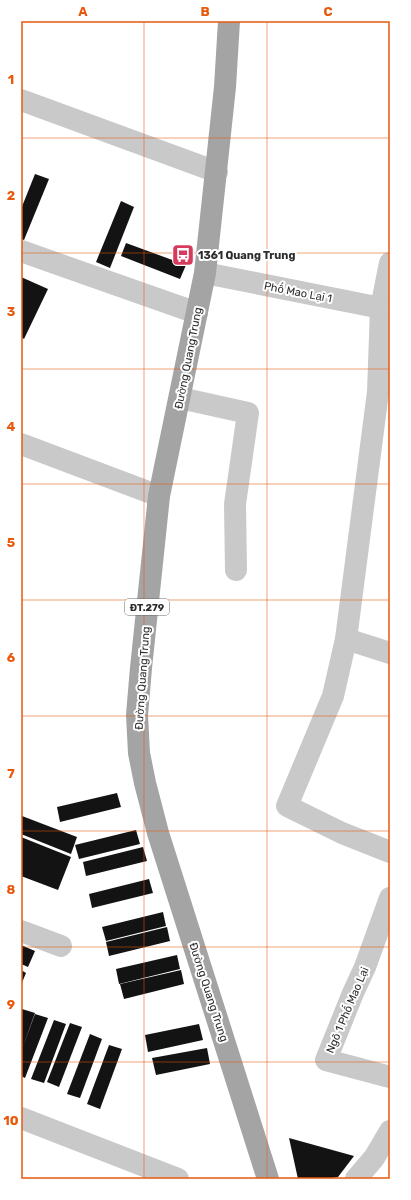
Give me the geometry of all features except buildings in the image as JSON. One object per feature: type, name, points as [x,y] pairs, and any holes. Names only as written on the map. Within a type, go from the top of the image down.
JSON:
[{"type":"main road","name":"Đường Quang Trung","points":[[229,21],[226,87],[206,273],[159,496],[140,668],[137,715],[139,753],[158,833],[268,1179]]},
{"type":"street","points":[[21,100],[217,172]]},
{"type":"street","points":[[21,251],[197,313]]},
{"type":"street","points":[[390,263],[378,392],[346,639],[333,696],[287,806],[342,833],[390,852]]},
{"type":"street","name":"Phố Mao Lại 1","points":[[206,273],[386,308]]},
{"type":"street","points":[[180,398],[248,413],[235,504],[236,570]]},
{"type":"street","points":[[21,444],[159,496]]},
{"type":"street","points":[[346,639],[390,653]]},
{"type":"street","name":"Ngõ 1 Phố Mao Lại","points":[[390,898],[365,967],[353,992],[326,1060],[390,1077]]},
{"type":"street","points":[[21,931],[61,946]]},
{"type":"street","points":[[21,1118],[178,1179]]},
{"type":"street","points":[[356,1179],[374,1158],[390,1132]]},
{"type":"place","name":"1361 Quang Trung","points":[[183,255]]}]
